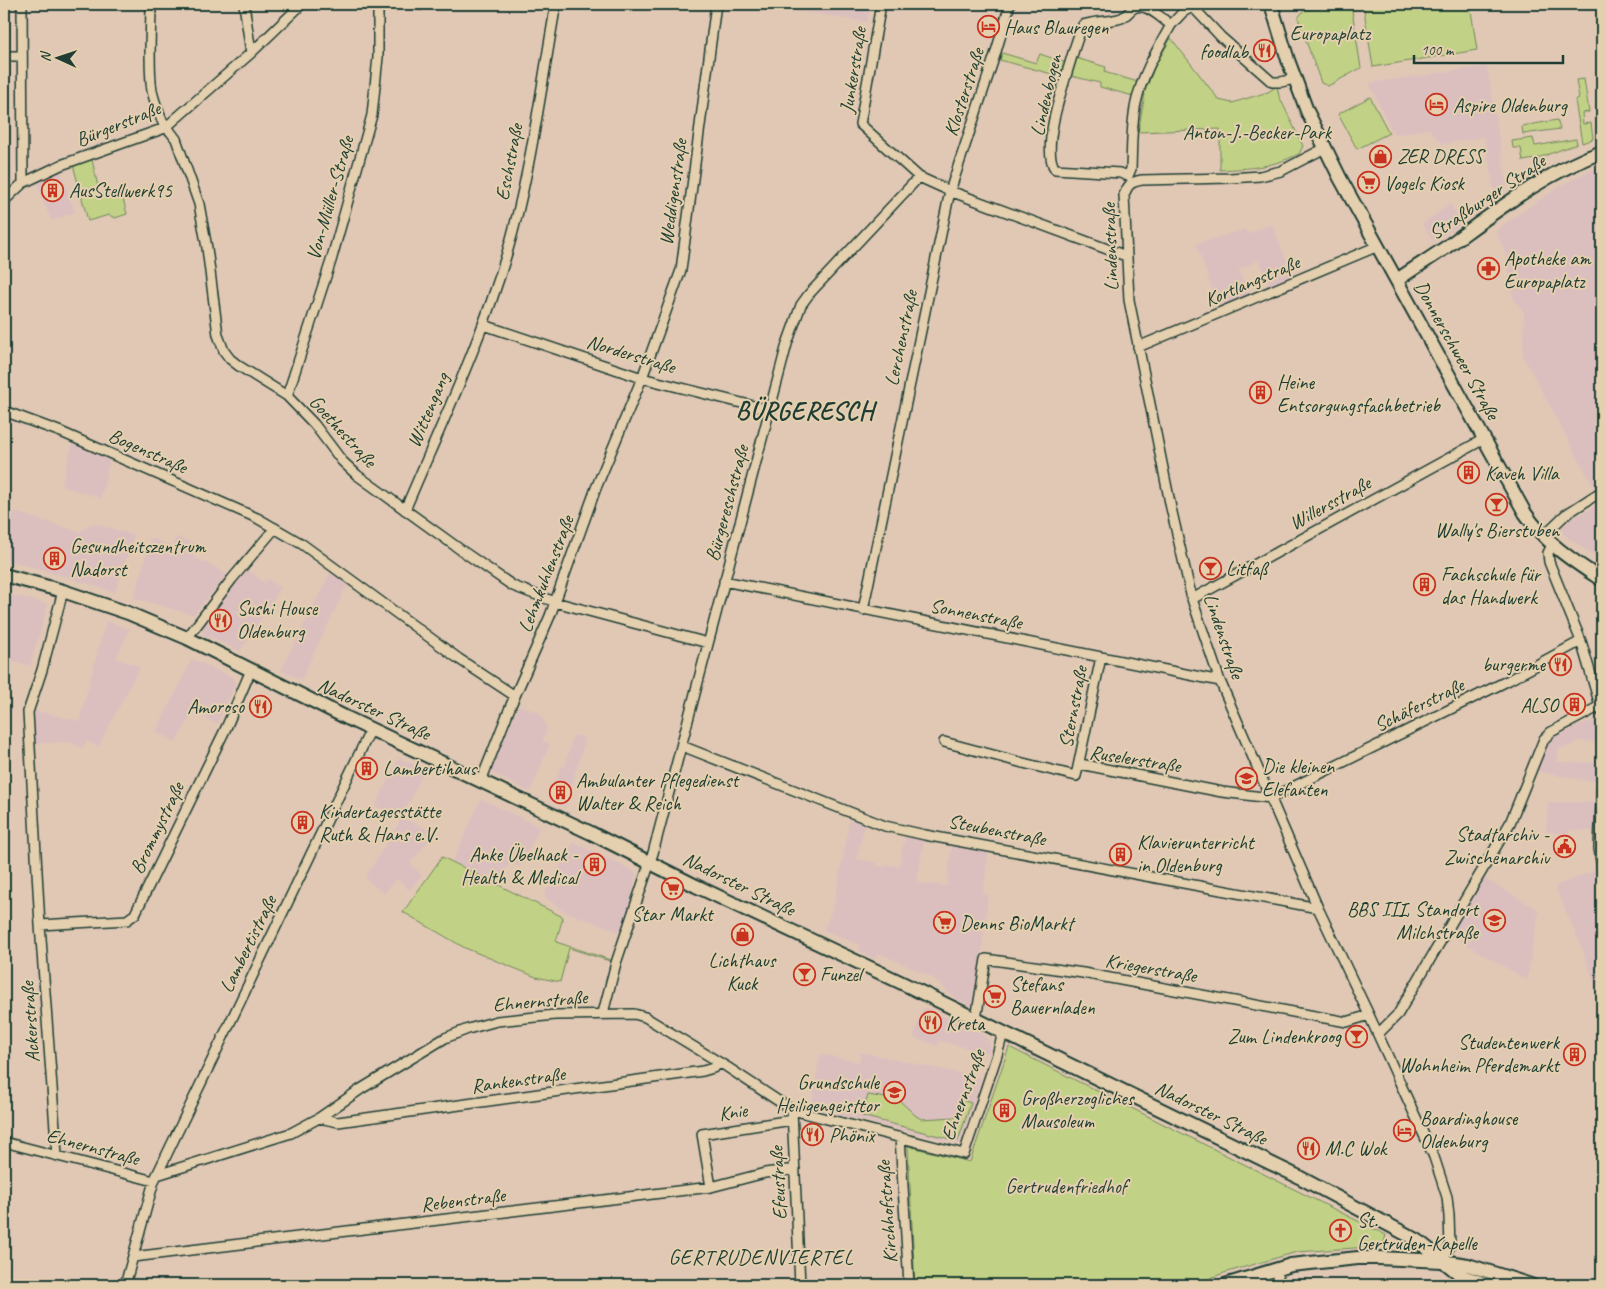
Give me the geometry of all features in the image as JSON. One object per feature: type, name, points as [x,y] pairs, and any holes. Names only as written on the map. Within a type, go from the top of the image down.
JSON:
[{"type":"street","points":[[22,4],[23,183]]},
{"type":"street","name":"Goethestraße","points":[[152,4],[151,78],[155,104],[165,128],[170,131],[176,140],[198,204],[207,248],[218,335],[224,351],[230,359],[287,396],[314,424],[342,461],[365,481],[513,586],[555,602],[708,643]]},
{"type":"street","points":[[244,4],[251,53]]},
{"type":"street","name":"Bürgerstraße","points":[[4,200],[23,183],[61,165],[165,128],[251,53],[302,4]]},
{"type":"street","name":"Von-Müller-Straße","points":[[287,396],[332,261],[372,115],[378,57],[378,4]]},
{"type":"street","name":"Eschstraße","points":[[484,325],[507,252],[520,199],[556,4]]},
{"type":"street","name":"Weddigenstraße","points":[[642,378],[680,270],[716,4]]},
{"type":"street","name":"Junkerstraße","points":[[881,4],[860,124],[918,177]]},
{"type":"street","name":"Klosterstraße","points":[[950,190],[1010,4]]},
{"type":"street","name":"Donnerschweer Straße","points":[[1271,4],[1294,79],[1325,148],[1525,513],[1548,541],[1602,580]]},
{"type":"street","points":[[1129,179],[1136,101],[1149,65],[1172,26],[1191,5],[1221,37],[1272,82],[1294,79]]},
{"type":"street","name":"Lindenbogen","points":[[1129,179],[1120,173],[1054,169],[1051,164],[1051,152],[1056,109],[1083,25],[1120,19],[1127,16],[1131,9],[1140,6],[1172,26]]},
{"type":"street","points":[[4,56],[22,56]]},
{"type":"street","name":"Lindenstraße","points":[[1325,148],[1281,170],[1260,176],[1129,179],[1124,195],[1129,300],[1171,508],[1192,599],[1220,681],[1318,908],[1370,1015],[1434,1157],[1446,1191],[1449,1216],[1450,1246],[1442,1261]]},
{"type":"street","name":"Straßburger Straße","points":[[1397,280],[1491,214],[1558,171],[1582,159],[1602,152]]},
{"type":"street","points":[[918,177],[1126,256]]},
{"type":"street","name":"Bürgereschstraße","points":[[603,1013],[616,963],[650,862],[769,410],[787,344],[801,305],[809,294],[918,177]]},
{"type":"street","name":"Lerchenstraße","points":[[863,610],[950,190]]},
{"type":"street","name":"Kortlangstraße","points":[[1138,347],[1378,246]]},
{"type":"street","name":"Norderstraße","points":[[484,325],[642,378],[769,410]]},
{"type":"street","name":"Wittengang","points":[[405,510],[484,325]]},
{"type":"street","name":"Lehmkuhlenstraße","points":[[481,781],[555,602],[596,488],[642,378]]},
{"type":"street","name":"Bogenstraße","points":[[4,411],[68,435],[257,518],[275,528],[302,544],[459,659],[515,696]]},
{"type":"street","name":"Willersstraße","points":[[1192,599],[1484,439]]},
{"type":"street","points":[[1378,1034],[1398,1014],[1510,822],[1544,739],[1551,732],[1602,708],[1582,641],[1549,562],[1548,541],[1565,515],[1602,491]]},
{"type":"street","points":[[187,638],[232,578],[275,528]]},
{"type":"street","name":"Nadorster Straße","points":[[4,574],[64,591],[133,614],[187,638],[371,729],[650,862],[1298,1177],[1417,1240],[1462,1276],[1481,1284]]},
{"type":"street","name":"Sonnenstraße","points":[[724,582],[1220,681]]},
{"type":"street","name":"Ackerstraße","points":[[57,1155],[40,925],[28,712],[64,591]]},
{"type":"street","name":"Schäferstraße","points":[[1271,798],[1509,680],[1582,641]]},
{"type":"street","name":"Sternstraße","points":[[1080,764],[1101,657]]},
{"type":"street","name":"Brommystraße","points":[[40,925],[127,920],[135,914],[226,728],[251,670]]},
{"type":"street","name":"Lambertistraße","points":[[125,1285],[155,1178],[371,729]]},
{"type":"street","name":"Ruselerstraße","points":[[944,742],[1076,776],[1080,764],[1222,792],[1271,798]]},
{"type":"street","name":"Steubenstraße","points":[[682,746],[885,826],[1318,908]]},
{"type":"street","points":[[1602,782],[1599,848],[1602,870]]},
{"type":"street","name":"Kriegerstraße","points":[[976,1020],[986,959],[1101,976],[1347,1022],[1370,1015]]},
{"type":"street","name":"Ehnernstraße","points":[[4,1142],[155,1178],[291,1133],[319,1118],[361,1089],[445,1038],[468,1029],[497,1020],[603,1013],[634,1014],[645,1017],[792,1110],[964,1154],[1003,1033]]},
{"type":"street","name":"Rankenstraße","points":[[319,1118],[338,1122],[552,1093],[703,1071],[720,1063]]},
{"type":"street","name":"Efeustraße","points":[[792,1110],[800,1285]]},
{"type":"street","name":"Knie","points":[[711,1186],[702,1134],[792,1120]]},
{"type":"street","name":"Kirchhofstraße","points":[[900,1137],[909,1285]]},
{"type":"street","name":"Rebenstraße","points":[[133,1257],[711,1186],[766,1173],[795,1169]]},
{"type":"street","points":[[1225,1285],[1278,1278],[1310,1262],[1379,1258],[1442,1261],[1468,1265],[1531,1285]]},
{"type":"shaded area","points":[[764,4],[870,4],[867,22]]},
{"type":"shaded area","points":[[1487,66],[1507,187],[1495,196],[1484,137],[1443,144],[1430,129],[1394,135],[1369,83]]},
{"type":"shaded area","points":[[1602,166],[1602,486],[1595,490],[1523,356],[1524,313],[1512,296],[1507,258],[1496,230],[1558,187]]},
{"type":"shaded area","points":[[61,172],[75,212],[51,221],[36,181]]},
{"type":"shaded area","points":[[1450,204],[1463,223],[1434,242],[1422,224]]},
{"type":"shaded area","points":[[1272,224],[1295,282],[1272,291],[1259,260],[1239,270],[1251,300],[1221,313],[1196,244],[1245,229],[1247,234]]},
{"type":"shaded area","points":[[74,438],[111,454],[101,498],[61,486]]},
{"type":"shaded area","points":[[1602,503],[1602,561],[1564,535],[1561,528],[1569,520]]},
{"type":"shaded area","points":[[14,512],[80,532],[92,523],[134,535],[115,593],[4,559],[4,551]]},
{"type":"shaded area","points":[[176,537],[197,544],[193,557],[217,568],[227,575],[193,615],[134,598],[151,538],[172,546]]},
{"type":"shaded area","points":[[333,567],[350,579],[301,680],[281,670]]},
{"type":"shaded area","points":[[248,570],[265,583],[268,579],[281,588],[240,651],[204,635],[202,626]]},
{"type":"shaded area","points":[[4,593],[48,604],[30,666],[4,659]]},
{"type":"shaded area","points":[[106,621],[130,629],[116,658],[140,667],[98,747],[87,741],[82,748],[69,742],[30,744],[29,709],[79,721]]},
{"type":"shaded area","points":[[192,659],[234,678],[236,683],[217,724],[193,712],[176,742],[156,732]]},
{"type":"shaded area","points":[[519,705],[540,713],[547,728],[543,741],[550,744],[530,792],[490,772]]},
{"type":"shaded area","points":[[1599,718],[1599,742],[1576,741],[1575,744],[1558,749],[1558,762],[1602,763],[1602,1030],[1600,1000],[1583,951],[1555,886],[1598,869],[1596,831],[1569,830],[1569,834],[1546,832],[1548,802],[1597,802],[1598,781],[1582,780],[1536,771],[1538,762],[1553,735]]},
{"type":"shaded area","points":[[573,735],[586,738],[565,807],[549,800],[561,766],[565,767]]},
{"type":"shaded area","points":[[399,758],[425,770],[401,818],[375,806]]},
{"type":"shaded area","points":[[481,799],[540,827],[520,867],[510,863],[499,885],[452,862]]},
{"type":"shaded area","points":[[851,813],[866,818],[857,859],[877,862],[877,866],[885,867],[886,864],[899,867],[906,831],[925,835],[917,883],[947,886],[952,840],[989,847],[983,894],[988,895],[976,1009],[956,999],[933,978],[879,953],[874,959],[859,950],[860,945],[824,930],[834,905]]},
{"type":"shaded area","points":[[402,818],[432,831],[427,843],[410,863],[422,875],[410,890],[396,879],[384,894],[365,878]]},
{"type":"shaded area","points":[[573,842],[632,870],[636,874],[626,934],[563,911],[544,896]]},
{"type":"shaded area","name":"BBS III, Standort Milchstraße","points":[[1479,875],[1539,910],[1527,980],[1445,932]]},
{"type":"shaded area","points":[[926,1008],[982,1034],[990,1043],[990,1054],[940,1041],[938,1046],[913,1037],[923,1009]]},
{"type":"shaded area","name":"Grundschule Heiligengeisttor","points":[[861,1052],[981,1078],[960,1144],[811,1108],[820,1054],[859,1062]]},
{"type":"green space","name":"Europaplatz","points":[[1351,4],[1361,68],[1328,86],[1321,83],[1298,18],[1304,10]]},
{"type":"green space","name":"Europaplatz","points":[[1363,4],[1470,4],[1477,50],[1373,67]]},
{"type":"green space","name":"Anton-J.-Becker-Park","points":[[1171,38],[1219,100],[1232,103],[1268,92],[1277,86],[1279,96],[1303,146],[1299,154],[1269,165],[1220,170],[1220,129],[1138,132],[1145,94],[1141,93],[1144,83],[1148,84],[1154,68]]},
{"type":"green space","points":[[1002,53],[1036,63],[1040,54],[1066,63],[1063,77],[1000,60]]},
{"type":"green space","points":[[1076,58],[1106,67],[1104,72],[1138,82],[1133,96],[1100,87],[1100,83],[1071,76]]},
{"type":"green space","points":[[1584,79],[1589,112],[1582,113],[1583,124],[1591,123],[1593,139],[1582,143],[1575,100],[1579,98],[1576,80]]},
{"type":"green space","points":[[1370,97],[1389,133],[1357,149],[1338,114]]},
{"type":"green space","points":[[1557,120],[1560,129],[1523,134],[1522,126]]},
{"type":"green space","points":[[1533,138],[1535,146],[1576,139],[1577,144],[1535,159],[1523,161],[1521,148],[1513,148],[1512,141]]},
{"type":"green space","points":[[91,155],[100,196],[121,191],[127,214],[115,218],[109,215],[88,221],[72,161]]},
{"type":"green space","points":[[442,857],[563,917],[556,942],[617,962],[569,948],[560,982],[536,977],[465,948],[403,912]]},
{"type":"green space","name":"Gertrudenfriedhof","points":[[1009,1047],[1386,1235],[1383,1246],[1297,1252],[1224,1273],[1191,1285],[915,1285],[908,1146],[970,1162]]},
{"type":"green space","points":[[868,1095],[899,1100],[921,1119],[955,1117],[962,1100],[971,1103],[958,1141],[862,1116]]},
{"type":"place","name":"Haus Blauregen","points":[[988,27]]},
{"type":"place","name":"foodlab","points":[[1264,51]]},
{"type":"place","name":"Aspire Oldenburg","points":[[1437,105]]},
{"type":"place","name":"ZER DRESS","points":[[1381,156]]},
{"type":"place","name":"Vogels Kiosk","points":[[1368,183]]},
{"type":"place","name":"AusStellwerk95","points":[[53,190]]},
{"type":"place","name":"Apotheke am Europaplatz","points":[[1488,269]]},
{"type":"place","name":"Heine Entsorgungsfachbetrieb","points":[[1261,393]]},
{"type":"place","name":"Kaveh Villa","points":[[1469,473]]},
{"type":"place","name":"Wally's Bierstuben","points":[[1497,504]]},
{"type":"place","name":"Gesundheitszentrum Nadorst","points":[[54,558]]},
{"type":"place","name":"Litfaß","points":[[1210,568]]},
{"type":"place","name":"Fachschule für das Handwerk","points":[[1425,585]]},
{"type":"place","name":"Sushi House Oldenburg","points":[[221,620]]},
{"type":"place","name":"burgerme","points":[[1561,664]]},
{"type":"place","name":"ALSO","points":[[1574,705]]},
{"type":"place","name":"Amoroso","points":[[260,706]]},
{"type":"place","name":"Lambertihaus","points":[[367,768]]},
{"type":"place","name":"Die kleinen Elefanten","points":[[1246,778]]},
{"type":"place","name":"Ambulanter Pflegedienst Walter & Reich","points":[[560,792]]},
{"type":"place","name":"Kindertagesstätte Ruth & Hans e.V.","points":[[303,823]]},
{"type":"place","name":"Stadtarchiv - Zwischenarchiv","points":[[1565,846]]},
{"type":"place","name":"Klavierunterricht in Oldenburg","points":[[1121,854]]},
{"type":"place","name":"Anke Übelhack - Health & Medical","points":[[594,865]]},
{"type":"place","name":"Star Markt","points":[[672,888]]},
{"type":"place","name":"BBS III, Standort Milchstraße","points":[[1494,921]]},
{"type":"place","name":"Denns BioMarkt","points":[[944,923]]},
{"type":"place","name":"Lichthaus Kuck","points":[[742,934]]},
{"type":"place","name":"Funzel","points":[[804,974]]},
{"type":"place","name":"Stefans Bauernladen","points":[[994,996]]},
{"type":"place","name":"Kreta","points":[[930,1023]]},
{"type":"place","name":"Zum Lindenkroog","points":[[1357,1036]]},
{"type":"place","name":"Studentenwerk Wohnheim Pferdemarkt","points":[[1575,1054]]},
{"type":"place","name":"Grundschule Heiligengeisttor","points":[[895,1093]]},
{"type":"place","name":"Großherzogliches Mausoleum","points":[[1005,1110]]},
{"type":"place","name":"Boardinghouse Oldenburg","points":[[1404,1130]]},
{"type":"place","name":"Phönix","points":[[813,1135]]},
{"type":"place","name":"M.C Wok","points":[[1309,1148]]},
{"type":"place","name":"St. Gertruden-Kapelle","points":[[1341,1231]]},
{"type":"district","name":"BÜRGERESCH","points":[[805,411]]},
{"type":"district","name":"GERTRUDENVIERTEL","points":[[761,1257]]}]
